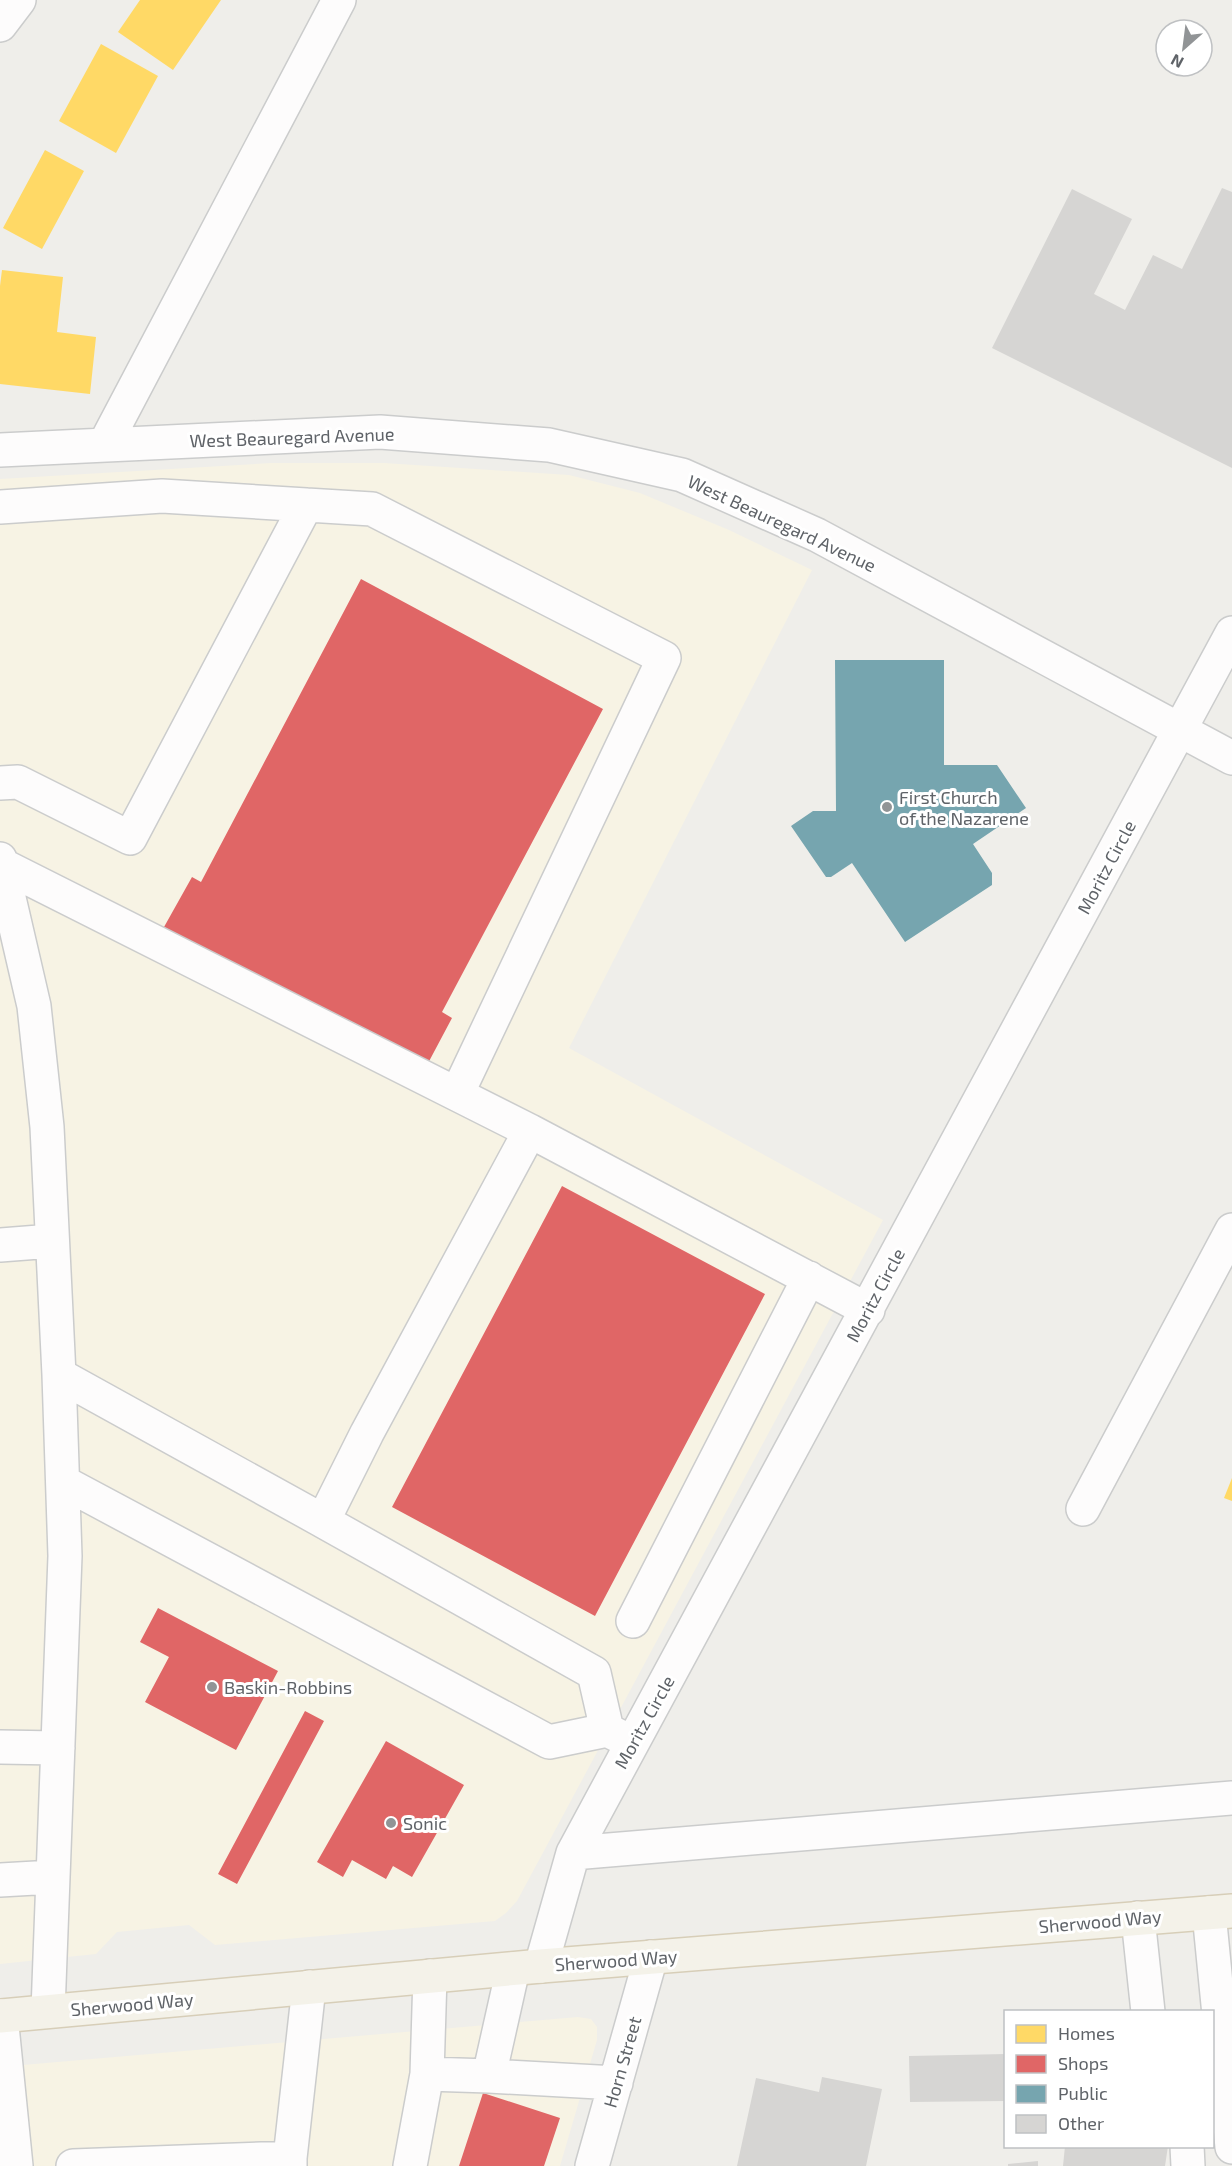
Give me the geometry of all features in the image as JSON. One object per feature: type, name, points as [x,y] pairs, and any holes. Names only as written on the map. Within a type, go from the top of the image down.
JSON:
[{"type":"main road","name":"Sherwood Way","points":[[1,2016],[527,1967],[1220,1912]]},
{"type":"street","points":[[0,26],[19,0]]},
{"type":"street","points":[[105,444],[339,0]]},
{"type":"street","name":"West Beauregard Avenue","points":[[0,450],[380,432],[549,445],[682,475],[817,535],[1232,758]]},
{"type":"street","points":[[0,507],[162,496],[372,509],[664,658],[457,1094]]},
{"type":"street","points":[[0,783],[18,782],[130,838],[306,505]]},
{"type":"street","name":"Moritz Circle","points":[[489,2076],[527,1967],[619,1736],[868,1310],[1232,633]]},
{"type":"street","points":[[0,862],[530,1131],[868,1310]]},
{"type":"street","points":[[0,862],[34,1005],[47,1127],[59,1375],[65,1556],[48,2012]]},
{"type":"street","points":[[323,1521],[367,1432],[530,1131]]},
{"type":"street","points":[[1083,1509],[1232,1230]]},
{"type":"street","points":[[0,1245],[52,1241]]},
{"type":"street","points":[[633,1621],[809,1278]]},
{"type":"street","points":[[59,1375],[594,1673],[619,1736],[549,1742],[63,1482]]},
{"type":"street","points":[[0,1747],[58,1748]]},
{"type":"street","points":[[573,1853],[1232,1798]]},
{"type":"street","points":[[0,1880],[53,1877]]},
{"type":"street","points":[[1220,1912],[1232,2147]]},
{"type":"street","points":[[1138,1918],[1148,2010]]},
{"type":"street","name":"Horn Street","points":[[592,2166],[651,1958]]},
{"type":"street","points":[[410,2166],[427,2074],[430,1976]]},
{"type":"street","points":[[73,2166],[290,2162],[309,1988]]},
{"type":"street","points":[[1,2016],[16,2166]]},
{"type":"street","points":[[427,2074],[616,2083]]},
{"type":"street","points":[[1187,2148],[1188,2166]]},
{"type":"shaded area","points":[[271,463],[384,463],[569,475],[640,493],[729,530],[812,570],[569,1048],[883,1220],[517,1901],[506,1913],[495,1921],[215,1945],[189,1925],[117,1932],[96,1954],[0,1964],[0,479]]},
{"type":"shaded area","points":[[578,2017],[591,2019],[597,2027],[597,2040],[560,2166],[0,2166],[0,2067]]},
{"type":"building: Homes","points":[[140,0],[221,0],[173,70],[118,32]]},
{"type":"building: Homes","points":[[101,44],[158,76],[116,153],[59,121]]},
{"type":"building: Homes","points":[[45,150],[84,171],[42,249],[3,228]]},
{"type":"building: Homes","points":[[2,270],[63,277],[57,332],[96,337],[90,394],[0,384]]},
{"type":"building: Homes","points":[[1232,1478],[1232,1501],[1224,1498]]},
{"type":"building: Shops","points":[[361,579],[603,709],[442,1012],[452,1018],[426,1067],[164,927],[192,877],[201,882]]},
{"type":"building: Shops","points":[[562,1186],[765,1294],[595,1616],[392,1507]]},
{"type":"building: Shops","name":"Baskin-Robbins","points":[[158,1608],[278,1671],[236,1750],[145,1702],[169,1657],[140,1642]]},
{"type":"building: Shops","points":[[305,1711],[324,1721],[237,1884],[218,1874]]},
{"type":"building: Shops","name":"Sonic","points":[[386,1741],[464,1785],[412,1877],[393,1866],[386,1879],[352,1860],[343,1877],[317,1862]]},
{"type":"building: Shops","points":[[483,2093],[560,2118],[544,2166],[459,2166]]},
{"type":"building: Public","points":[[835,660],[944,660],[944,765],[997,765],[1026,808],[973,844],[992,873],[992,885],[905,942],[852,863],[831,877],[826,877],[791,826],[813,811],[836,811]]},
{"type":"building: Other","points":[[1222,188],[1232,192],[1232,468],[992,348],[1072,189],[1132,219],[1094,294],[1125,310],[1153,255],[1182,269]]},
{"type":"building: Other","points":[[1004,2054],[1004,2101],[910,2102],[909,2056]]},
{"type":"building: Other","points":[[822,2077],[882,2089],[866,2166],[737,2166],[756,2078],[819,2092]]},
{"type":"building: Other","points":[[1065,2148],[1168,2148],[1165,2166],[1063,2166]]},
{"type":"building: Other","points":[[1038,2161],[1038,2166],[1008,2166],[1008,2164]]},
{"type":"place","name":"First Church of the Nazarene","points":[[887,807]]},
{"type":"place","name":"Baskin-Robbins","points":[[212,1687]]},
{"type":"place","name":"Sonic","points":[[391,1823]]}]
